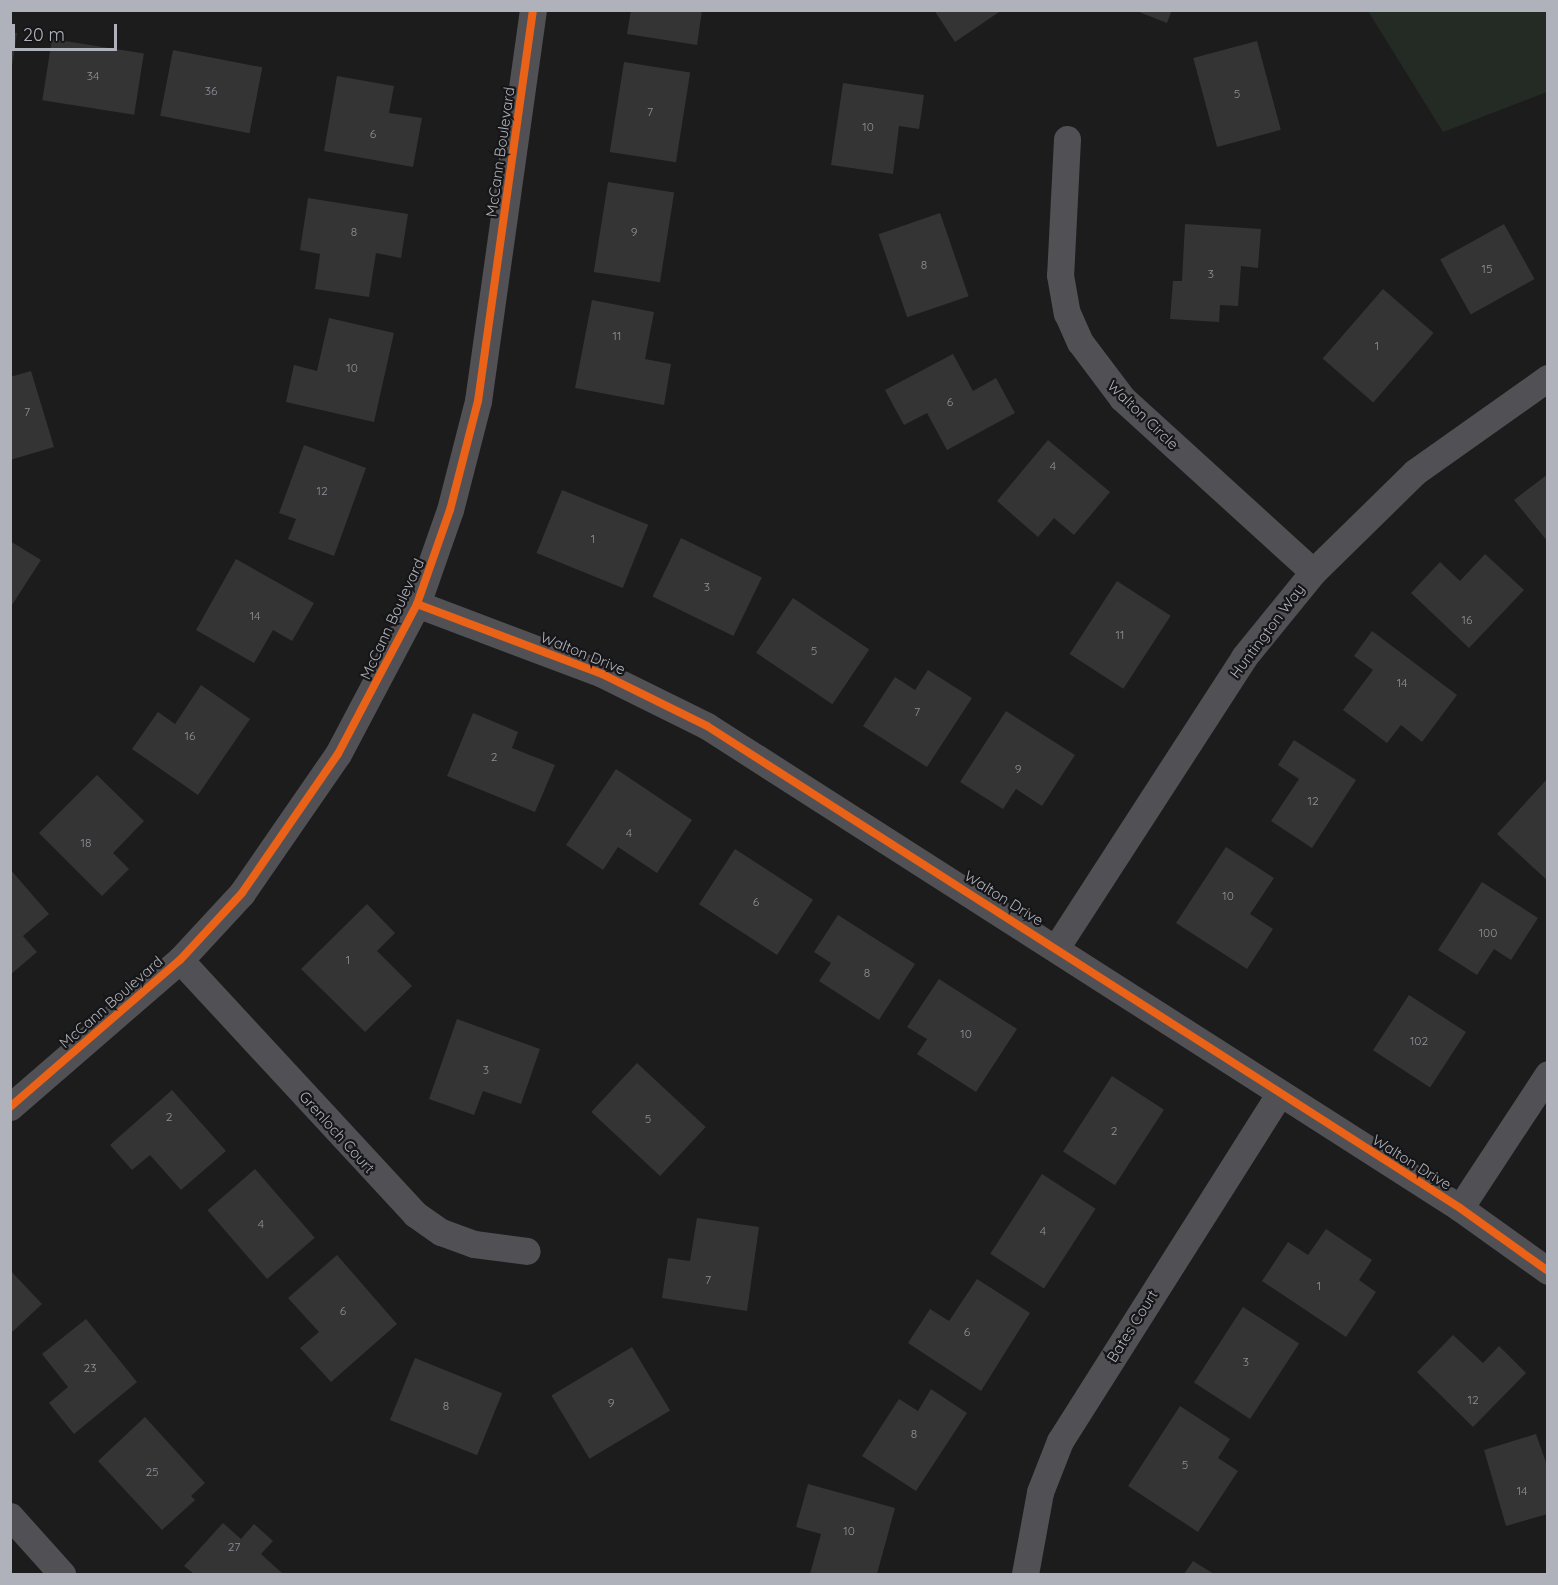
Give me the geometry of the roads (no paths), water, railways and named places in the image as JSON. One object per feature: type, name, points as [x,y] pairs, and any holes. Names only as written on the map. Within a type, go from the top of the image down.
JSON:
[{"type":"street","name":"McCann Boulevard","points":[[10,1107],[180,960],[242,892],[304,806],[373,693],[417,604],[450,510],[484,369],[528,11]]},
{"type":"street","name":"Walton Circle","points":[[1067,139],[1060,275],[1067,313],[1080,342],[1122,398],[1313,572]]},
{"type":"street","name":"Huntington Way","points":[[1056,948],[1244,657],[1313,572],[1415,472],[1548,378]]},
{"type":"street","name":"Walton Drive","points":[[417,604],[602,674],[673,705],[1056,948],[1279,1095],[1460,1208],[1548,1271]]},
{"type":"street","name":"Grenloch Court","points":[[180,960],[415,1214],[441,1232],[474,1244],[526,1251]]},
{"type":"street","points":[[1460,1208],[1548,1074]]},
{"type":"street","name":"Bates Court","points":[[1025,1575],[1040,1492],[1060,1441],[1279,1095]]},
{"type":"street","points":[[10,1516],[62,1575]]}]
